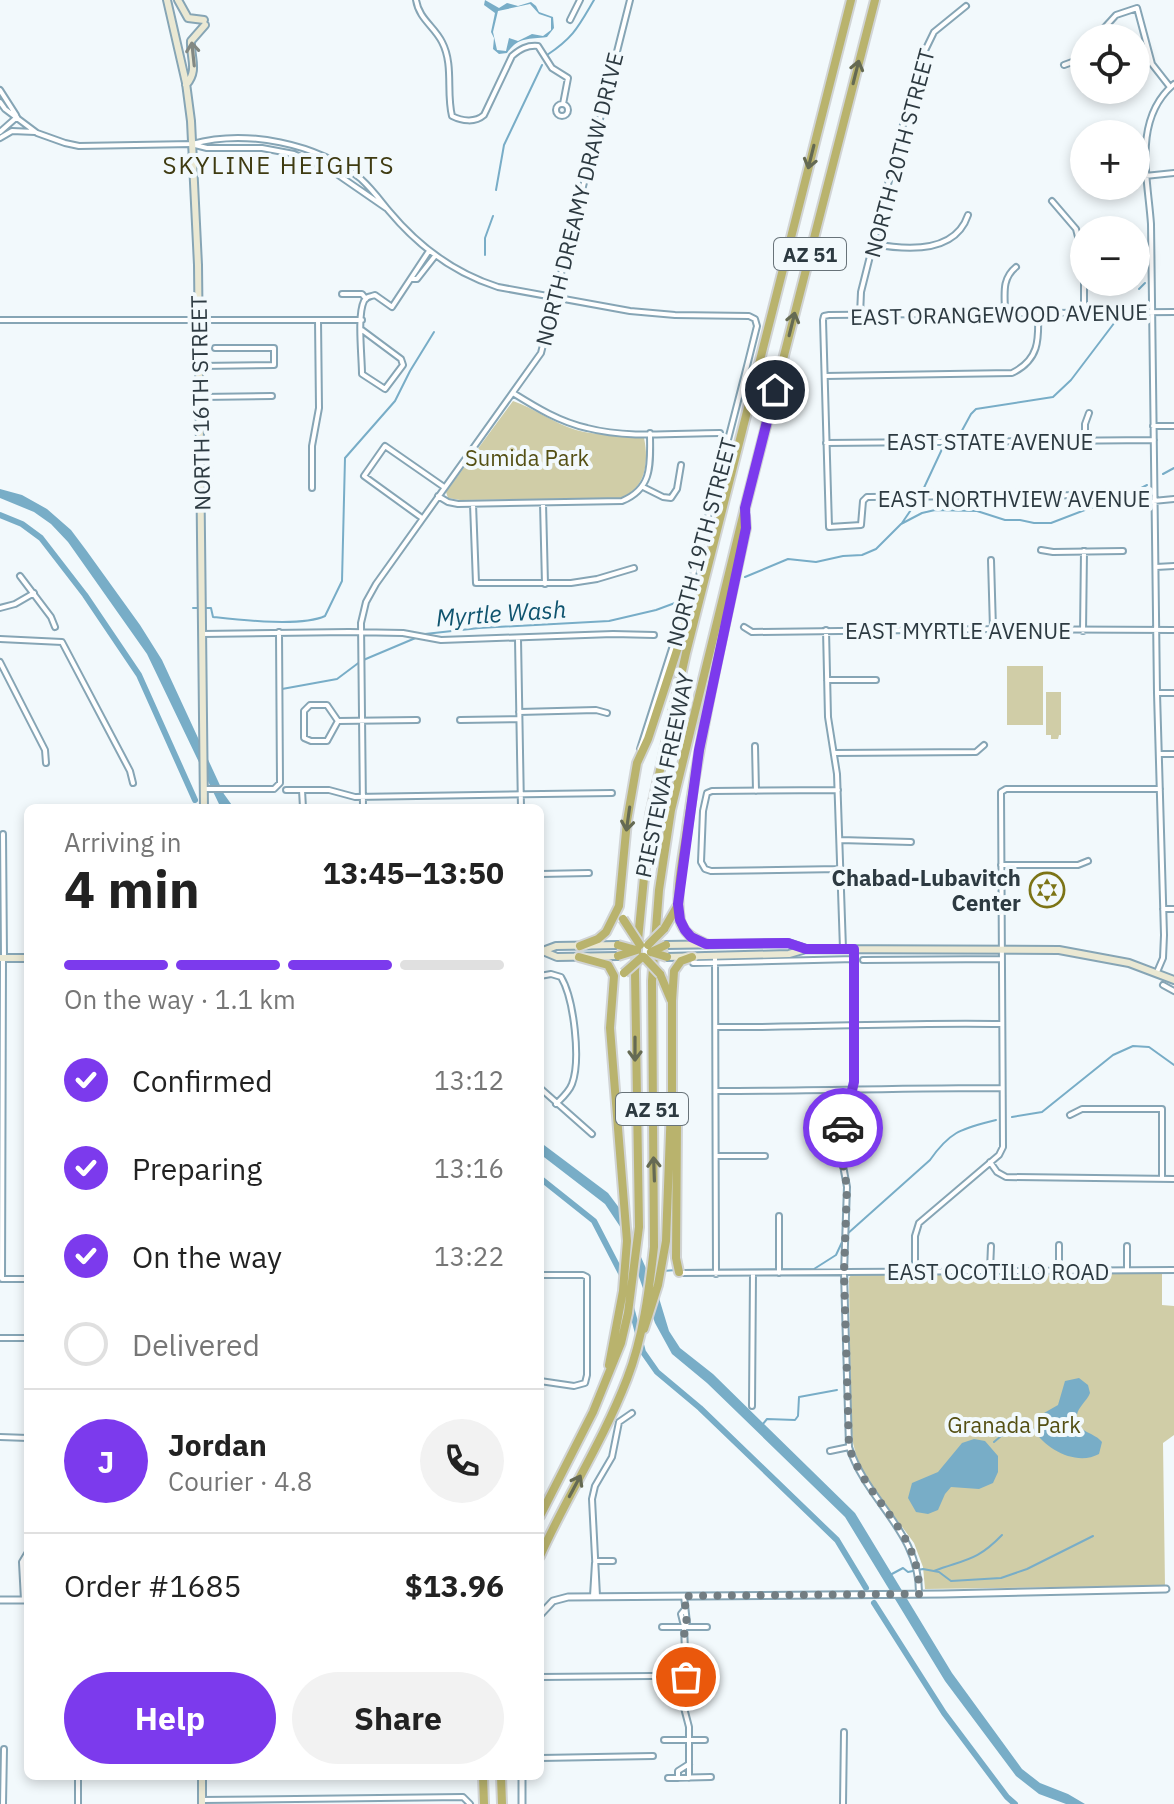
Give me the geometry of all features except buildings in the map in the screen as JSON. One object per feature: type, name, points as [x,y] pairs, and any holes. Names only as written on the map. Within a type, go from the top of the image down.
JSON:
[{"type":"highway","name":"PIESTEWA FREEWAY","points":[[544,1508],[609,1374],[621,1343],[633,1287],[639,1227],[635,990],[650,815],[678,686],[851,0]]},
{"type":"highway","name":"PIESTEWA FREEWAY","points":[[544,1548],[601,1436],[631,1368],[637,1345],[654,1247],[652,981],[659,890],[677,777],[875,0]]},
{"type":"highway","points":[[580,946],[606,932],[619,906],[627,821],[637,763],[690,615],[710,539],[723,508]]},
{"type":"highway","points":[[706,944],[691,937],[685,930],[678,904],[699,750],[746,528],[745,508]]},
{"type":"highway","points":[[614,994],[624,973],[664,929],[678,904]]},
{"type":"highway","points":[[619,906],[623,919],[660,974],[672,1001]]},
{"type":"highway","points":[[618,945],[667,957]]},
{"type":"highway","points":[[618,956],[666,945]]},
{"type":"highway","points":[[579,957],[611,967],[614,976],[610,1028],[613,1091],[626,1211],[623,1291],[609,1374]]},
{"type":"highway","points":[[637,1345],[650,1316],[664,1258],[669,1213],[674,971],[681,961],[692,960]]},
{"type":"highway","points":[[672,1097],[677,1122],[676,1258],[679,1272]]},
{"type":"highway","points":[[483,1780],[484,1804]]},
{"type":"highway","points":[[501,1780],[502,1804]]},
{"type":"main road","name":"NORTH 16TH STREET","points":[[167,0],[186,85],[192,144],[201,397],[204,804]]},
{"type":"main road","points":[[178,0],[188,18],[204,23],[191,41],[195,66],[193,77],[186,85]]},
{"type":"main road","points":[[666,945],[788,943],[806,949]]},
{"type":"main road","points":[[544,952],[556,946],[618,945]]},
{"type":"main road","points":[[667,957],[715,959],[789,954],[806,949],[1059,950],[1084,953],[1157,972],[1174,980]]},
{"type":"main road","points":[[544,952],[557,957],[618,956]]},
{"type":"main road","points":[[2,958],[24,958]]},
{"type":"main road","points":[[202,1780],[202,1802]]},
{"type":"street","points":[[416,0],[424,19],[442,41],[448,63],[452,116],[465,120],[479,119],[484,115],[512,56],[530,45],[538,46],[545,61],[568,78],[563,104]]},
{"type":"street","points":[[570,20],[580,0]]},
{"type":"street","name":"NORTH DREAMY DRAW DRIVE","points":[[363,804],[361,632],[364,608],[369,595],[477,437],[541,353],[630,0]]},
{"type":"street","name":"NORTH 20TH STREET","points":[[860,315],[861,292],[923,53],[928,41],[943,23],[966,6]]},
{"type":"street","points":[[1108,24],[1116,15],[1137,8],[1141,24]]},
{"type":"street","points":[[1150,57],[1152,64],[1172,86],[1158,104],[1150,127]]},
{"type":"street","points":[[1064,65],[1070,63]]},
{"type":"street","points":[[0,90],[17,117]]},
{"type":"street","points":[[0,102],[37,133],[56,142],[79,146],[255,140],[306,150],[336,163],[360,179],[435,256],[477,281],[555,299]]},
{"type":"street","points":[[0,132],[17,117]]},
{"type":"street","points":[[0,138],[12,131],[37,133]]},
{"type":"street","points":[[1150,175],[1174,173]]},
{"type":"street","points":[[1148,200],[1151,224],[1163,909],[1163,958],[1157,972]]},
{"type":"street","points":[[1052,201],[1070,222]]},
{"type":"street","points":[[874,244],[899,248],[933,245],[961,230],[968,215]]},
{"type":"street","points":[[412,279],[411,274],[429,251]]},
{"type":"street","points":[[362,330],[401,359],[403,365],[385,389],[362,374],[362,330],[362,320],[363,303],[375,295],[392,307],[412,279],[419,276],[435,256]]},
{"type":"street","points":[[1005,313],[1005,281],[1008,273],[1016,267]]},
{"type":"street","points":[[342,294],[362,294],[366,299]]},
{"type":"street","points":[[1084,296],[1084,313]]},
{"type":"street","name":"NORTH 19TH STREET","points":[[555,299],[667,314],[742,316],[755,319],[757,326],[683,614],[642,738],[637,763]]},
{"type":"street","name":"EAST ORANGEWOOD AVENUE","points":[[825,376],[824,316],[1174,312]]},
{"type":"street","points":[[826,443],[825,376],[1012,373],[1029,363],[1036,350],[1038,314]]},
{"type":"street","points":[[0,320],[362,320]]},
{"type":"street","points":[[312,488],[312,446],[319,408],[318,320]]},
{"type":"street","points":[[200,366],[274,365],[274,348],[215,348]]},
{"type":"street","points":[[513,393],[544,413],[575,425],[615,433],[720,433]]},
{"type":"street","points":[[201,397],[272,396]]},
{"type":"street","points":[[1085,440],[1089,413]]},
{"type":"street","points":[[1153,426],[1174,426]]},
{"type":"street","points":[[438,496],[448,502],[473,504],[614,502],[630,498],[643,487],[649,474],[650,433]]},
{"type":"street","name":"EAST STATE AVENUE","points":[[826,443],[1154,440]]},
{"type":"street","name":"EAST NORTHVIEW AVENUE","points":[[826,443],[829,527],[861,525],[863,501],[867,497],[1092,495],[1122,504],[1174,499]]},
{"type":"street","points":[[422,518],[364,476],[385,446],[444,487]]},
{"type":"street","points":[[643,487],[671,498],[677,489],[681,465]]},
{"type":"street","points":[[543,503],[545,584]]},
{"type":"street","points":[[473,504],[476,583],[590,581],[634,568]]},
{"type":"street","points":[[1041,550],[1123,551]]},
{"type":"street","points":[[1083,631],[1084,551]]},
{"type":"street","points":[[991,560],[993,629]]},
{"type":"street","points":[[1156,567],[1174,566]]},
{"type":"street","points":[[20,576],[55,627]]},
{"type":"street","points":[[0,608],[34,593]]},
{"type":"street","name":"EAST MYRTLE AVENUE","points":[[744,627],[752,632],[1174,630]]},
{"type":"street","points":[[826,630],[828,717],[838,790],[843,949]]},
{"type":"street","points":[[204,791],[274,789],[280,783],[279,632]]},
{"type":"street","points":[[202,634],[403,633],[433,640],[654,635]]},
{"type":"street","points":[[0,639],[59,640],[130,771],[133,783]]},
{"type":"street","points":[[518,639],[521,804]]},
{"type":"street","points":[[0,662],[45,750],[46,763]]},
{"type":"street","points":[[827,680],[876,680]]},
{"type":"street","points":[[1157,693],[1174,693]]},
{"type":"street","points":[[327,705],[338,721],[327,741],[304,738],[306,706],[327,705]]},
{"type":"street","points":[[519,712],[596,710],[607,713]]},
{"type":"street","points":[[460,720],[519,719]]},
{"type":"street","points":[[338,721],[417,720]]},
{"type":"street","points":[[834,753],[976,752],[984,745]]},
{"type":"street","points":[[755,746],[756,791]]},
{"type":"street","points":[[1159,754],[1174,754]]},
{"type":"street","points":[[915,1271],[915,1236],[919,1223],[999,1155],[1003,1147],[1001,792],[1006,789],[1160,789]]},
{"type":"street","points":[[286,790],[329,790],[346,796],[363,797],[612,793]]},
{"type":"street","points":[[302,790],[303,804]]},
{"type":"street","points":[[838,790],[707,793],[701,834],[701,862],[705,869],[711,871],[840,869]]},
{"type":"street","points":[[3,834],[1,1279],[24,1279]]},
{"type":"street","points":[[840,840],[911,842]]},
{"type":"street","points":[[1001,865],[1078,865],[1088,861]]},
{"type":"street","points":[[544,874],[589,873]]},
{"type":"street","points":[[1163,909],[1174,909]]},
{"type":"street","points":[[854,949],[853,1091],[842,1136],[847,1187],[844,1273],[849,1447],[857,1471],[911,1547],[918,1570],[919,1594]]},
{"type":"street","points":[[716,1274],[715,959],[855,959]]},
{"type":"street","points":[[863,960],[1001,959]]},
{"type":"street","points":[[544,976],[558,974],[565,983],[570,1000],[575,1054],[573,1082],[556,1104]]},
{"type":"street","points":[[1163,985],[1174,991]]},
{"type":"street","points":[[716,1027],[1002,1024]]},
{"type":"street","points":[[716,1091],[1002,1088]]},
{"type":"street","points":[[544,1092],[592,1134]]},
{"type":"street","points":[[1070,1115],[1082,1109],[1133,1106],[1162,1109],[1162,1179]]},
{"type":"street","points":[[716,1156],[765,1156]]},
{"type":"street","points":[[990,1162],[997,1172],[1006,1177],[1174,1179]]},
{"type":"street","points":[[779,1216],[779,1273]]},
{"type":"street","points":[[1059,1245],[1059,1270]]},
{"type":"street","points":[[990,1270],[991,1246]]},
{"type":"street","points":[[1127,1246],[1127,1270]]},
{"type":"street","name":"EAST OCOTILLO ROAD","points":[[679,1272],[1174,1270]]},
{"type":"street","points":[[752,1406],[753,1273]]},
{"type":"street","points":[[544,1275],[586,1275],[587,1375],[585,1383],[574,1386],[544,1382]]},
{"type":"street","points":[[0,1338],[24,1338]]},
{"type":"street","points":[[595,1596],[596,1561],[592,1536],[594,1490],[612,1457],[619,1422],[632,1413]]},
{"type":"street","points":[[0,1437],[24,1438]]},
{"type":"street","points":[[830,1451],[849,1447]]},
{"type":"street","points":[[24,1559],[24,1581]]},
{"type":"street","points":[[596,1561],[613,1561]]},
{"type":"street","points":[[544,1610],[549,1604],[563,1598],[595,1596],[1166,1589]]},
{"type":"street","points":[[684,1596],[687,1623],[684,1626],[686,1664],[683,1704],[688,1717],[689,1778]]},
{"type":"street","points":[[0,1600],[24,1600]]},
{"type":"street","points":[[662,1627],[707,1627]]},
{"type":"street","points":[[666,1664],[704,1664]]},
{"type":"street","points":[[544,1677],[652,1676]]},
{"type":"street","points":[[843,1804],[844,1732]]},
{"type":"street","points":[[664,1740],[705,1740]]},
{"type":"street","points":[[3,1804],[4,1749]]},
{"type":"street","points":[[544,1758],[653,1756]]},
{"type":"street","points":[[678,1778],[678,1771],[689,1764]]},
{"type":"street","points":[[668,1778],[711,1777]]},
{"type":"street","points":[[78,1780],[78,1804]]},
{"type":"street","points":[[522,1780],[522,1804]]},
{"type":"street","points":[[202,1802],[463,1797],[468,1802]]},
{"type":"green space","name":"Sumida Park","points":[[513,401],[576,430],[644,438],[646,456],[640,481],[629,494],[620,498],[448,498],[446,492]]},
{"type":"green space","points":[[1007,666],[1043,666],[1043,725],[1007,725]]},
{"type":"green space","points":[[1046,692],[1061,692],[1061,735],[1058,739],[1046,735]]},
{"type":"green space","name":"Granada Park","points":[[1162,1273],[1162,1305],[1174,1306],[1174,1435],[1163,1443],[1165,1586],[925,1589],[923,1567],[914,1543],[860,1470],[853,1443],[851,1275]]},
{"type":"water","points":[[485,0],[499,8],[507,3],[518,6],[531,2],[539,12],[553,17],[554,28],[547,37],[520,41],[507,53],[499,54],[493,49],[491,32],[495,13],[484,5]],"holes":[[[530,4],[539,14],[551,18],[551,30],[543,36],[532,34],[518,41],[509,38],[506,51],[497,50],[493,32],[498,11]]]},
{"type":"water","points":[[0,489],[22,495],[47,509],[71,530],[162,660],[231,804],[219,804],[147,654],[68,542],[34,512],[0,498]]},
{"type":"water","points":[[544,1145],[608,1193],[620,1209],[659,1298],[669,1331],[680,1348],[713,1374],[855,1513],[952,1673],[1022,1769],[1040,1783],[1085,1804],[1066,1804],[1039,1794],[1016,1776],[945,1681],[845,1517],[707,1383],[672,1354],[655,1323],[623,1231],[605,1204],[544,1157]]},
{"type":"water","points":[[1079,1378],[1088,1385],[1090,1393],[1079,1409],[1077,1421],[1102,1442],[1099,1454],[1081,1458],[1054,1450],[1034,1430],[1037,1417],[1058,1405],[1065,1381]]},
{"type":"water","points":[[974,1439],[985,1441],[998,1456],[998,1472],[993,1483],[979,1489],[951,1487],[938,1510],[928,1514],[916,1512],[908,1498],[912,1483],[938,1472],[962,1443]]},
{"type":"waterway","points":[[547,55],[575,31],[594,0]]},
{"type":"waterway","points":[[496,190],[504,145],[542,65]]},
{"type":"waterway","points":[[485,255],[485,238],[493,216]]},
{"type":"waterway","points":[[959,436],[976,409],[1053,397],[1071,380],[1118,318]]},
{"type":"waterway","points":[[193,608],[211,608],[213,617],[254,621],[301,621],[325,616],[342,581],[345,458],[395,401],[434,332]]},
{"type":"waterway","points":[[922,492],[943,447]]},
{"type":"waterway","name":"Myrtle Wash","points":[[1163,474],[1174,468]]},
{"type":"waterway","name":"Myrtle Wash","points":[[1122,498],[1147,485]]},
{"type":"waterway","points":[[902,523],[917,501]]},
{"type":"waterway","name":"Myrtle Wash","points":[[745,577],[788,559],[816,562],[862,555],[876,549],[901,524],[935,510],[977,511],[1005,520],[1051,523],[1090,508],[1113,508]]},
{"type":"waterway","points":[[0,515],[22,524],[41,538],[85,595],[139,675],[195,800]]},
{"type":"waterway","name":"Myrtle Wash","points":[[282,689],[337,679],[361,661],[425,634],[609,621],[683,600]]},
{"type":"waterway","points":[[1012,1117],[1042,1112],[1113,1055],[1133,1046],[1149,1047],[1174,1065]]},
{"type":"waterway","points":[[846,1235],[930,1160],[944,1142],[966,1129],[996,1120]]},
{"type":"waterway","points":[[544,1181],[594,1221],[623,1277]]},
{"type":"waterway","points":[[683,1270],[814,1269],[836,1255],[843,1240]]},
{"type":"waterway","points":[[663,1271],[676,1270]]},
{"type":"waterway","points":[[631,1307],[643,1352],[657,1372],[700,1408],[837,1540],[866,1588]]},
{"type":"waterway","points":[[762,1425],[767,1419],[795,1420],[799,1397],[837,1390]]},
{"type":"waterway","points":[[994,1442],[1001,1436],[1034,1430]]},
{"type":"waterway","points":[[934,1571],[978,1555],[1002,1535]]},
{"type":"waterway","points":[[890,1575],[903,1568],[908,1572],[923,1569],[939,1572],[951,1581],[1001,1578],[1027,1569],[1093,1536]]},
{"type":"waterway","points":[[874,1603],[944,1713],[1015,1804]]},
{"type":"way so far","points":[[686,1677],[684,1626],[687,1613],[684,1596],[919,1594],[918,1570],[911,1547],[857,1471],[849,1447],[844,1273],[847,1187],[842,1160],[843,1128]]},
{"type":"place","name":"Chabad-Lubavitch Center","points":[[1047,890]]},
{"type":"district","name":"SKYLINE HEIGHTS","points":[[279,165]]},
{"type":"route","points":[[775,390],[745,508],[746,528],[699,750],[678,904],[685,930],[691,937],[706,944],[788,943],[806,949],[854,949],[854,1082],[843,1128]]}]
